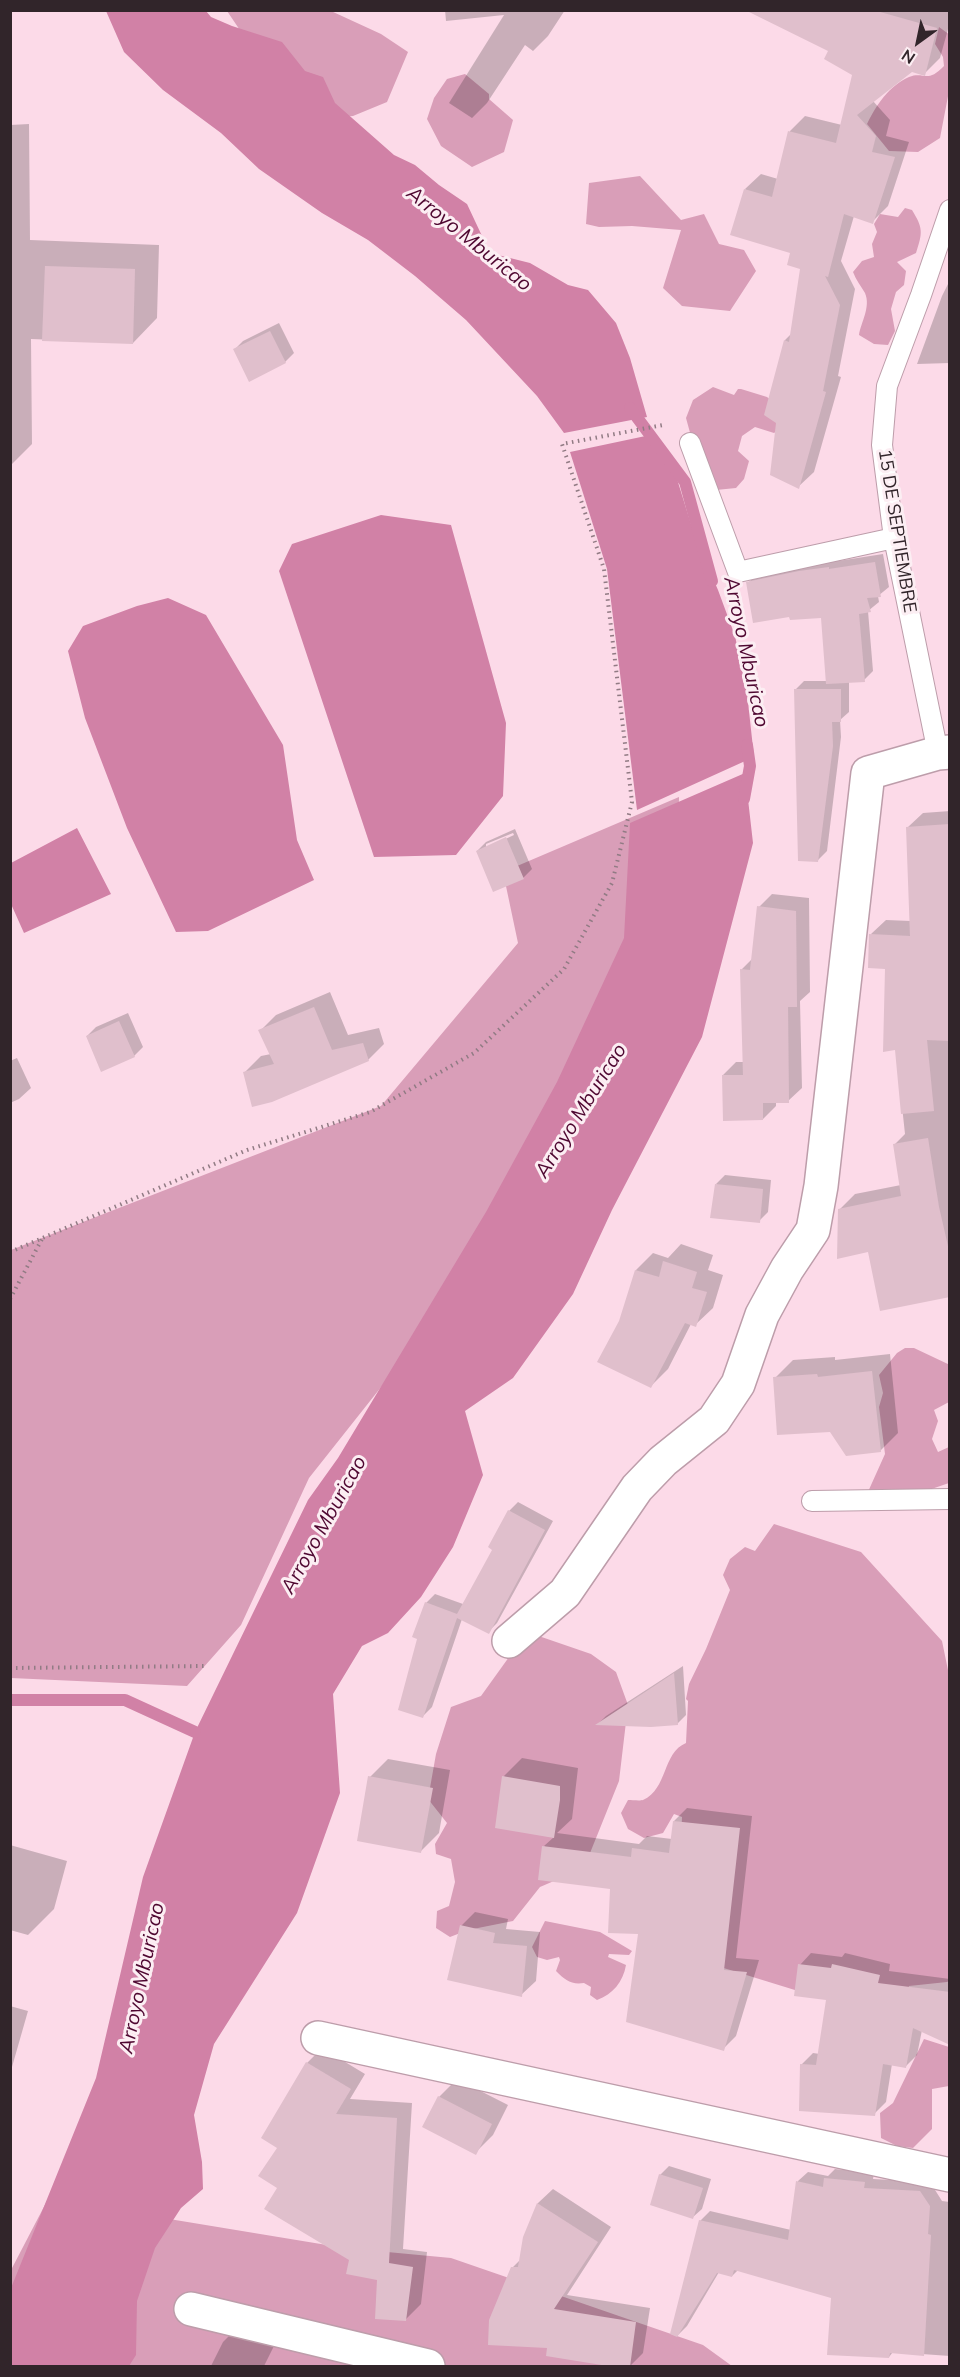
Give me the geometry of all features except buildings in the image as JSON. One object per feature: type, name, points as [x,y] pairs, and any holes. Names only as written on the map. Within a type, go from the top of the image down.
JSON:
[{"type":"street","points":[[509,1641],[565,1593],[637,1488],[663,1461],[714,1420],[738,1384],[762,1315],[787,1269],[813,1230],[821,1186],[868,773],[944,753]]},
{"type":"street","points":[[318,2038],[950,2175]]},
{"type":"street","points":[[191,2309],[428,2367]]},
{"type":"lane","name":"15 DE SEPTIEMBRE","points":[[944,753],[894,538],[882,445],[887,386],[950,210]]},
{"type":"lane","points":[[690,443],[738,572],[894,538]]},
{"type":"lane","points":[[812,1501],[950,1499]]},
{"type":"path","points":[[10,1252],[247,1150],[370,1112],[474,1053],[564,969],[612,883],[632,802],[604,569],[562,444],[667,424]]},
{"type":"path","points":[[10,1299],[43,1237]]},
{"type":"path","points":[[10,1668],[205,1666]]},
{"type":"shaded area","points":[[227,11],[331,11],[381,34],[408,52],[387,102],[353,116],[320,119],[273,79]]},
{"type":"shaded area","points":[[939,27],[950,35],[949,91],[940,138],[918,152],[889,151],[867,124],[879,103],[895,85],[909,77],[929,76],[944,66],[943,57],[935,44]]},
{"type":"shaded area","points":[[465,74],[489,94],[489,99],[513,120],[504,152],[472,167],[441,146],[427,119],[434,98],[447,79]]},
{"type":"shaded area","points":[[640,176],[681,220],[704,214],[719,244],[744,250],[756,271],[730,311],[682,306],[663,288],[681,230],[632,226],[599,227],[586,224],[589,183]]},
{"type":"shaded area","points":[[905,208],[912,210],[918,221],[921,230],[920,240],[916,253],[897,262],[906,271],[904,285],[896,292],[891,309],[895,331],[888,345],[874,344],[859,335],[867,298],[853,272],[862,261],[874,257],[872,244],[877,232],[874,224],[880,214],[898,217]]},
{"type":"shaded area","points":[[713,387],[734,395],[738,389],[741,389],[767,397],[791,416],[787,424],[774,433],[755,427],[742,436],[738,451],[749,461],[744,479],[736,488],[706,491],[686,418],[693,400]]},
{"type":"shaded area","points":[[679,797],[678,858],[439,1314],[309,1478],[241,1625],[187,1686],[11,1678],[11,1250],[381,1106],[518,943],[503,872]]},
{"type":"shaded area","points":[[905,1348],[914,1348],[950,1365],[949,1402],[934,1410],[938,1421],[932,1439],[938,1452],[949,1447],[949,1483],[914,1495],[867,1494],[885,1454],[879,1407],[883,1393],[879,1375],[897,1353]]},
{"type":"shaded area","points":[[774,1524],[861,1552],[942,1641],[950,1680],[949,1981],[947,1982],[909,1986],[908,1990],[824,1999],[675,1953],[682,1817],[674,1814],[663,1833],[644,1838],[628,1829],[621,1813],[628,1800],[643,1800],[651,1795],[657,1788],[673,1755],[686,1743],[688,1701],[686,1699],[689,1684],[730,1590],[723,1575],[730,1559],[745,1547],[755,1551]]},
{"type":"shaded area","points":[[527,1632],[591,1654],[616,1672],[628,1705],[619,1781],[584,1868],[540,1887],[513,1921],[468,1930],[450,1937],[436,1928],[437,1911],[449,1906],[455,1882],[451,1859],[436,1854],[435,1844],[447,1823],[428,1799],[436,1754],[451,1707],[481,1696]]},
{"type":"shaded area","points":[[545,1921],[600,1932],[632,1951],[629,1955],[609,1954],[608,1957],[626,1965],[620,1982],[612,1991],[597,2000],[590,1995],[591,1987],[584,1983],[568,1981],[556,1971],[559,1957],[547,1960],[537,1957],[532,1947]]},
{"type":"shaded area","points":[[924,2039],[949,2047],[949,2086],[932,2089],[932,2129],[913,2148],[897,2146],[881,2138],[880,2113],[893,2103]]},
{"type":"shaded area","points":[[48,2199],[345,2248],[451,2258],[703,2345],[732,2366],[11,2366],[11,2270]]},
{"type":"water","points":[[106,11],[206,11],[211,17],[232,26],[282,42],[305,71],[323,77],[335,103],[394,155],[415,165],[467,204],[490,253],[530,263],[568,285],[588,290],[616,323],[630,358],[647,417],[564,433],[537,396],[466,320],[415,276],[368,240],[322,213],[259,169],[221,133],[163,90],[124,52]]},
{"type":"water","points":[[655,434],[677,479],[695,537],[735,636],[747,693],[754,757],[637,810],[607,569],[570,452]]},
{"type":"water","points":[[381,515],[451,525],[506,723],[503,796],[456,855],[374,857],[279,571],[292,544]]},
{"type":"water","points":[[168,598],[206,615],[283,745],[297,840],[314,880],[208,931],[176,932],[127,828],[85,718],[68,651],[83,626],[137,606]]},
{"type":"water","points":[[745,773],[753,843],[702,1037],[612,1210],[573,1294],[513,1378],[465,1411],[483,1475],[453,1547],[421,1597],[388,1633],[362,1646],[333,1694],[340,1793],[297,1913],[214,2044],[194,2115],[202,2162],[203,2189],[181,2208],[155,2248],[137,2301],[136,2355],[129,2366],[11,2366],[11,2288],[96,2078],[143,1877],[195,1732],[308,1500],[338,1458],[486,1212],[557,1082],[624,938],[630,823]]},
{"type":"water","points":[[77,828],[111,894],[24,933],[11,904],[11,863]]},
{"type":"waterway","name":"Arroyo Mburicao","points":[[630,408],[685,482],[712,581]]},
{"type":"waterway","name":"Arroyo Mburicao","points":[[744,799],[750,766],[747,745]]},
{"type":"waterway","points":[[10,1700],[125,1700],[195,1732]]}]
